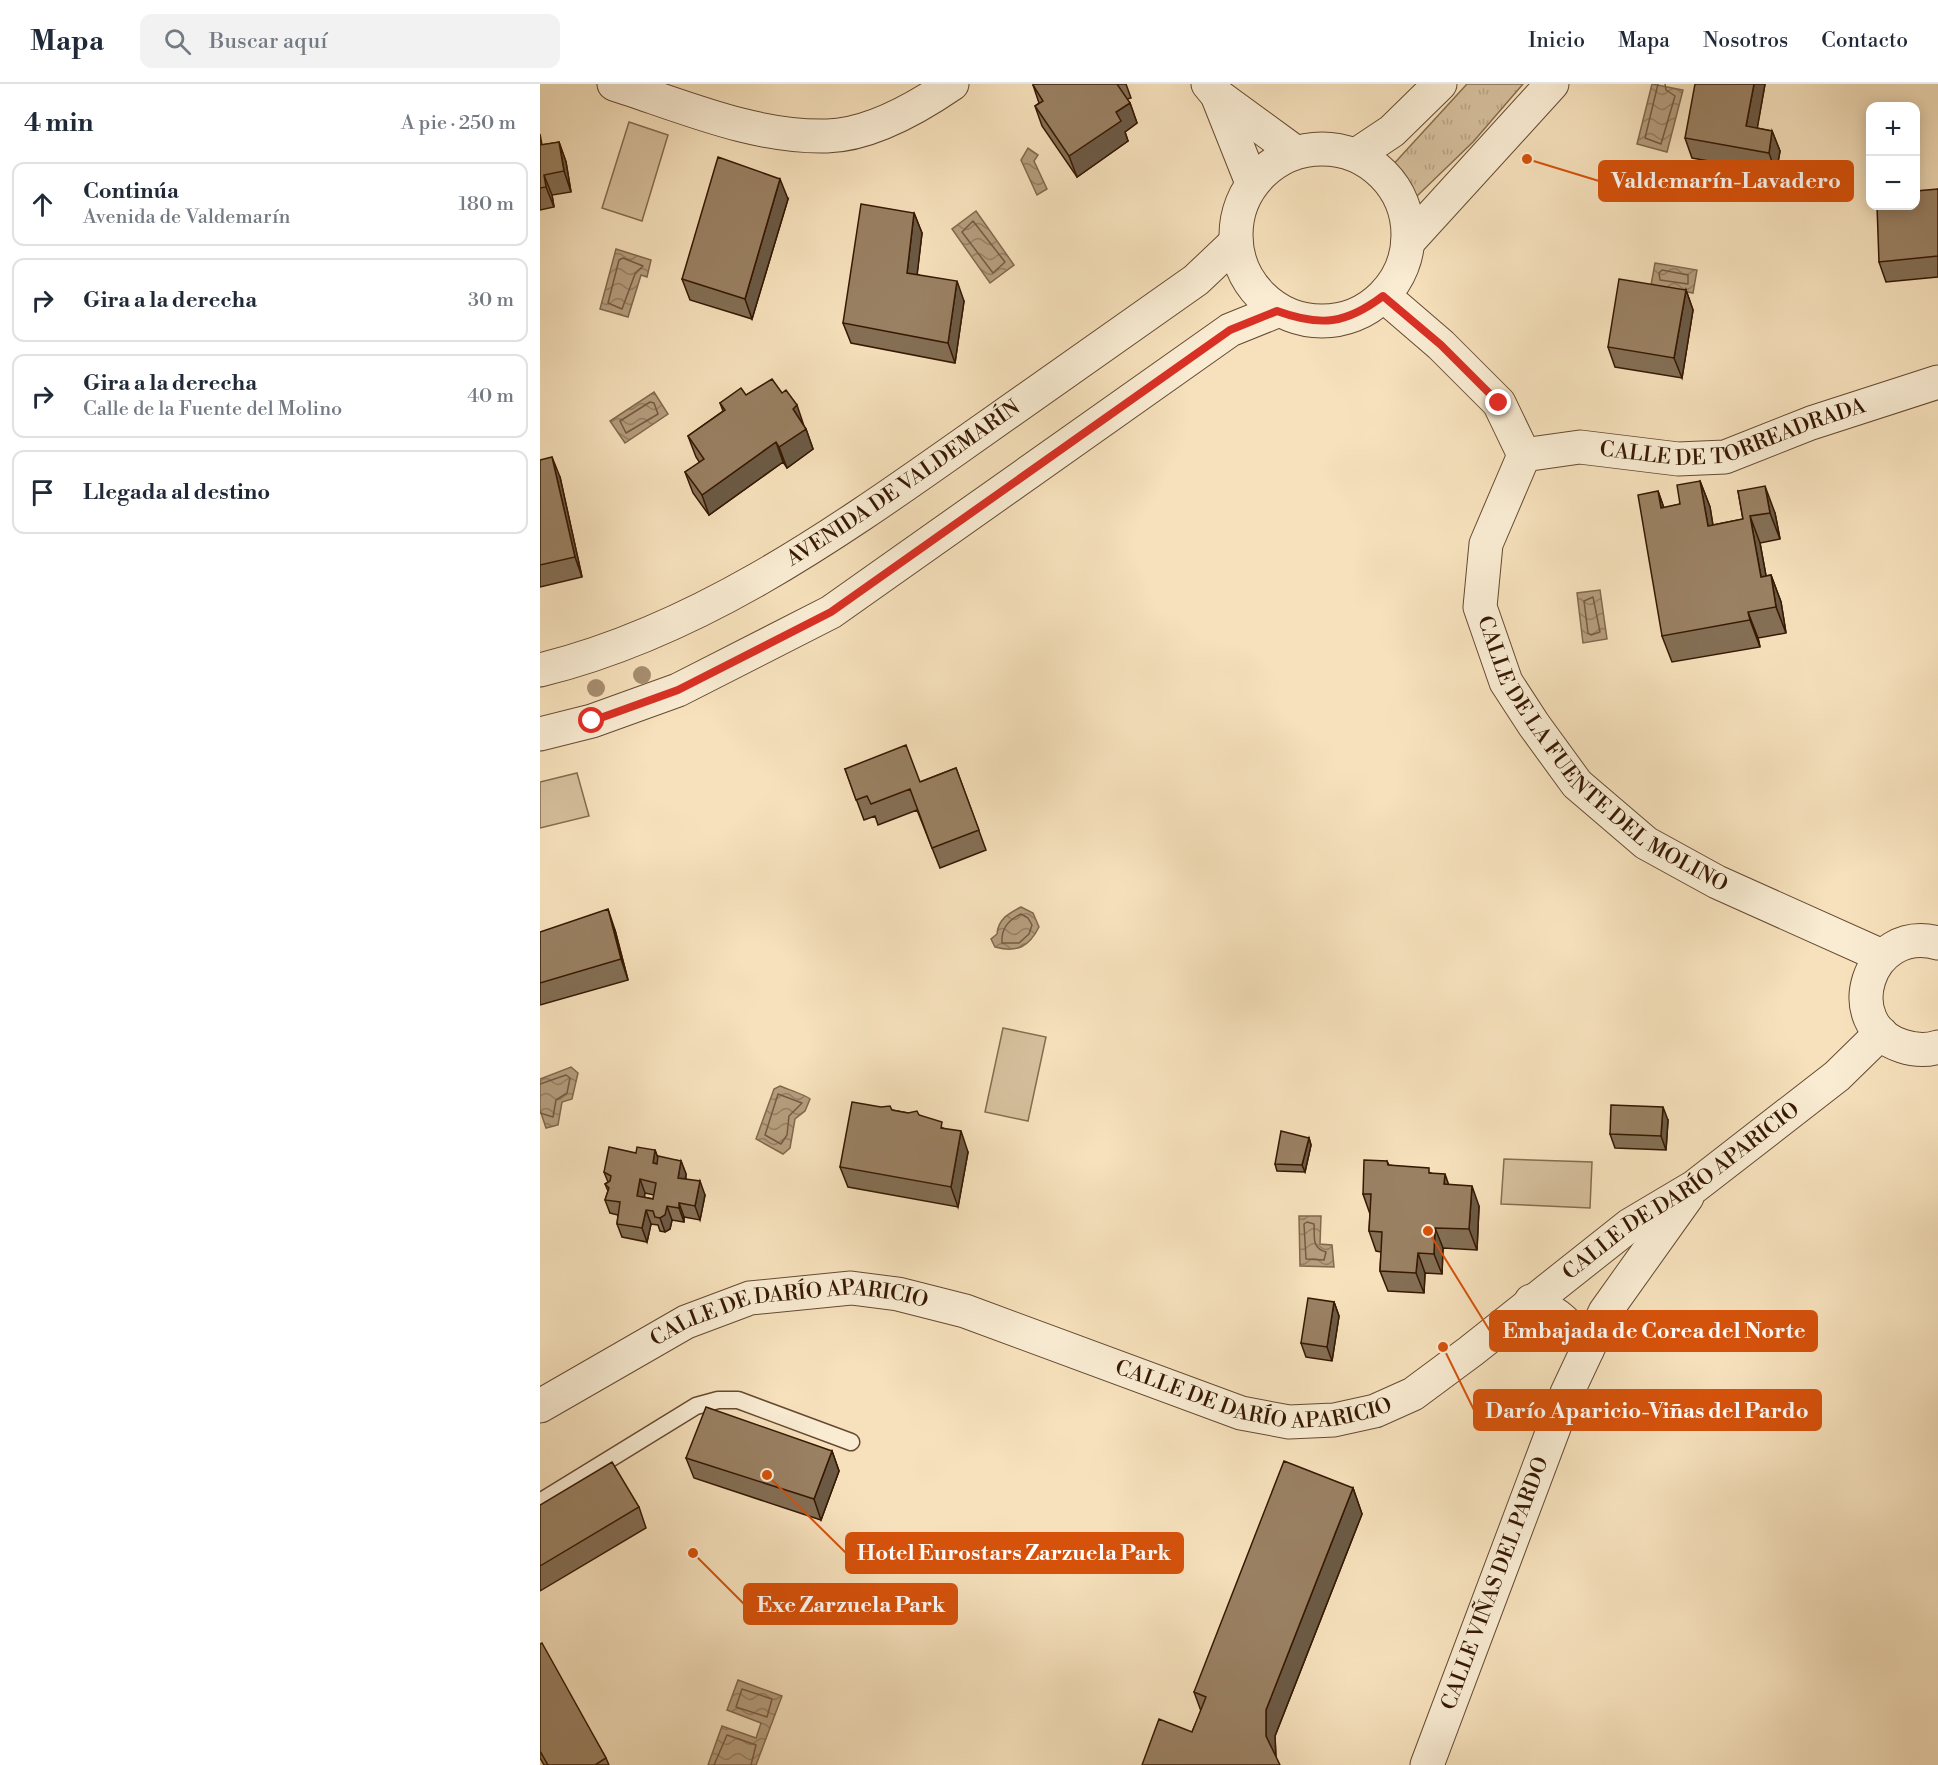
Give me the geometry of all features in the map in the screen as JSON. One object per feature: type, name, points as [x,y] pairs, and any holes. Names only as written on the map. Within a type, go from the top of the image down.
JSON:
[{"type":"street","points":[[614,84],[770,131],[828,136],[878,124],[923,104],[952,84]]},
{"type":"street","points":[[1356,155],[1392,131],[1440,84]]},
{"type":"street","points":[[1408,242],[1552,84]]},
{"type":"street","points":[[1213,90],[1295,152]]},
{"type":"street","points":[[1213,90],[1252,183]]},
{"type":"street","points":[[1321,148],[1356,155],[1385,176],[1399,196],[1406,214],[1408,242],[1401,270],[1383,296],[1362,312],[1330,322],[1303,320],[1277,311],[1246,279],[1235,243],[1238,212],[1252,183],[1270,165],[1295,152],[1321,148]]},
{"type":"street","name":"AVENIDA DE VALDEMARÍN","points":[[540,670],[658,630],[774,570],[888,497],[1187,286],[1235,243]]},
{"type":"street","points":[[1383,296],[1441,345],[1499,403],[1524,455]]},
{"type":"street","points":[[540,734],[592,721],[678,690],[831,612],[1230,330],[1277,311]]},
{"type":"street","name":"CALLE DE TORREADRADA","points":[[1524,455],[1580,447],[1678,459],[1725,457],[1811,423],[1938,382]]},
{"type":"street","name":"CALLE DE LA FUENTE DEL MOLINO","points":[[1524,455],[1486,544],[1480,607],[1506,682],[1534,725],[1577,784],[1646,843],[1717,882],[1882,956]]},
{"type":"street","points":[[1938,943],[1926,940],[1907,942],[1882,956],[1868,980],[1866,998],[1870,1017],[1881,1033],[1896,1044],[1913,1050],[1938,1047]]},
{"type":"street","name":"CALLE DE DARÍO APARICIO","points":[[540,1406],[686,1322],[750,1298],[850,1288],[898,1294],[965,1311],[1242,1413],[1289,1422],[1334,1420],[1374,1411],[1413,1394],[1630,1225],[1694,1187],[1837,1076],[1881,1033]]},
{"type":"street","name":"CALLE VIÑAS DEL PARDO","points":[[1427,1765],[1563,1404],[1587,1350],[1605,1312],[1694,1187]]},
{"type":"street","points":[[1570,1272],[1605,1312]]},
{"type":"street","points":[[1530,1302],[1554,1311],[1569,1324],[1587,1350]]},
{"type":"lane","points":[[540,1502],[696,1406],[718,1400],[738,1400],[851,1442]]},
{"type":"green space","points":[[1467,84],[1523,84],[1473,142],[1416,197],[1390,168]]},
{"type":"green space","points":[[629,122],[668,135],[642,221],[602,208]]},
{"type":"green space","points":[[577,773],[589,816],[540,828],[540,782]]},
{"type":"green space","points":[[1003,1028],[1046,1037],[1028,1121],[985,1112]]},
{"type":"green space","points":[[1504,1159],[1592,1162],[1590,1208],[1501,1204]]},
{"type":"water","points":[[1652,84],[1683,90],[1667,152],[1637,144]]},
{"type":"water","points":[[1028,148],[1038,155],[1034,161],[1047,189],[1037,195],[1021,160]]},
{"type":"water","points":[[976,211],[1014,265],[990,283],[952,229]]},
{"type":"water","points":[[616,249],[651,260],[647,277],[641,275],[628,317],[600,309]]},
{"type":"water","points":[[1655,263],[1697,270],[1693,293],[1651,285]]},
{"type":"water","points":[[654,392],[668,414],[625,443],[610,421]]},
{"type":"water","points":[[1600,590],[1607,639],[1583,643],[1577,593]]},
{"type":"water","points":[[1021,907],[1033,913],[1039,927],[1035,934],[1026,944],[1016,949],[995,947],[991,939],[997,934],[999,924],[1008,914]]},
{"type":"water","points":[[571,1067],[578,1073],[572,1099],[562,1102],[558,1125],[546,1128],[540,1110],[540,1079]]},
{"type":"water","points":[[780,1086],[810,1099],[805,1111],[795,1119],[790,1148],[783,1154],[756,1139],[774,1089]]},
{"type":"water","points":[[1299,1216],[1321,1216],[1320,1244],[1332,1245],[1334,1267],[1300,1266]]},
{"type":"water","points":[[738,1680],[782,1696],[756,1765],[708,1765],[722,1726],[756,1738],[761,1723],[727,1710]]},
{"type":"building","points":[[1034,84],[1117,84],[1130,103],[1116,112],[1121,121],[1069,156],[1035,106],[1043,101]]},
{"type":"building","points":[[1695,84],[1754,84],[1746,126],[1772,131],[1769,153],[1685,138]]},
{"type":"building","points":[[559,142],[564,171],[544,175],[546,187],[540,188],[540,145]]},
{"type":"building","points":[[718,157],[780,179],[745,299],[682,279]]},
{"type":"building","points":[[1938,189],[1938,256],[1879,262],[1877,210],[1920,210],[1920,191]]},
{"type":"building","points":[[861,204],[914,213],[907,273],[957,281],[948,343],[843,323]]},
{"type":"building","points":[[1619,279],[1686,290],[1674,358],[1608,347]]},
{"type":"building","points":[[772,379],[782,393],[786,390],[797,405],[793,409],[806,429],[779,447],[776,442],[702,495],[685,472],[704,459],[688,436],[725,410],[720,403],[741,388],[746,395]]},
{"type":"building","points":[[552,457],[575,557],[540,565],[540,460]]},
{"type":"building","points":[[1700,481],[1708,526],[1743,519],[1738,491],[1765,486],[1770,513],[1750,516],[1761,577],[1771,575],[1776,607],[1748,612],[1750,620],[1662,636],[1638,495],[1658,491],[1661,508],[1680,504],[1677,485]]},
{"type":"building","points":[[906,745],[920,782],[956,768],[979,830],[932,848],[910,789],[871,804],[867,796],[856,800],[845,769]]},
{"type":"building","points":[[608,909],[621,959],[540,983],[540,932]]},
{"type":"building","points":[[852,1102],[881,1107],[890,1106],[892,1110],[908,1113],[917,1111],[919,1115],[942,1122],[941,1128],[961,1131],[951,1187],[840,1167]]},
{"type":"building","points":[[1611,1105],[1663,1107],[1661,1136],[1610,1134]]},
{"type":"building","points":[[1281,1131],[1309,1138],[1302,1165],[1275,1164]]},
{"type":"building","points":[[609,1147],[636,1153],[637,1147],[655,1150],[653,1163],[657,1164],[658,1156],[681,1161],[678,1178],[700,1181],[695,1206],[679,1203],[679,1208],[667,1206],[665,1215],[660,1218],[655,1217],[653,1211],[646,1210],[642,1228],[617,1224],[620,1202],[605,1200],[609,1188],[605,1184],[610,1181],[611,1176],[604,1172]],"holes":[[[640,1179],[656,1183],[653,1199],[637,1196]]]},
{"type":"building","points":[[1364,1160],[1387,1161],[1388,1165],[1429,1168],[1429,1173],[1445,1174],[1444,1184],[1472,1186],[1469,1229],[1435,1228],[1434,1254],[1418,1253],[1416,1273],[1380,1271],[1382,1232],[1369,1231],[1371,1194],[1363,1194]]},
{"type":"building","points":[[1308,1298],[1334,1302],[1327,1347],[1301,1343]]},
{"type":"building","points":[[706,1407],[832,1451],[814,1499],[686,1458]]},
{"type":"building","points":[[1284,1461],[1353,1488],[1266,1710],[1266,1736],[1280,1765],[1142,1765],[1159,1719],[1192,1732],[1206,1697],[1194,1692]]},
{"type":"building","points":[[612,1462],[639,1507],[540,1566],[540,1505]]},
{"type":"building","points":[[542,1643],[606,1758],[595,1765],[548,1765],[540,1751],[540,1644]]},
{"type":"place","name":"Valdemarín-Lavadero","points":[[1527,159]]},
{"type":"place","name":"Embajada de Corea del Norte","points":[[1428,1231]]},
{"type":"place","name":"Darío Aparicio-Viñas del Pardo","points":[[1443,1347]]},
{"type":"place","name":"Hotel Eurostars Zarzuela Park","points":[[767,1475]]},
{"type":"place","name":"Exe Zarzuela Park","points":[[693,1553]]},
{"type":"route","points":[[592,721],[678,690],[831,612],[1230,330],[1277,311],[1303,320],[1330,322],[1362,312],[1383,296],[1441,345],[1499,403]]}]
